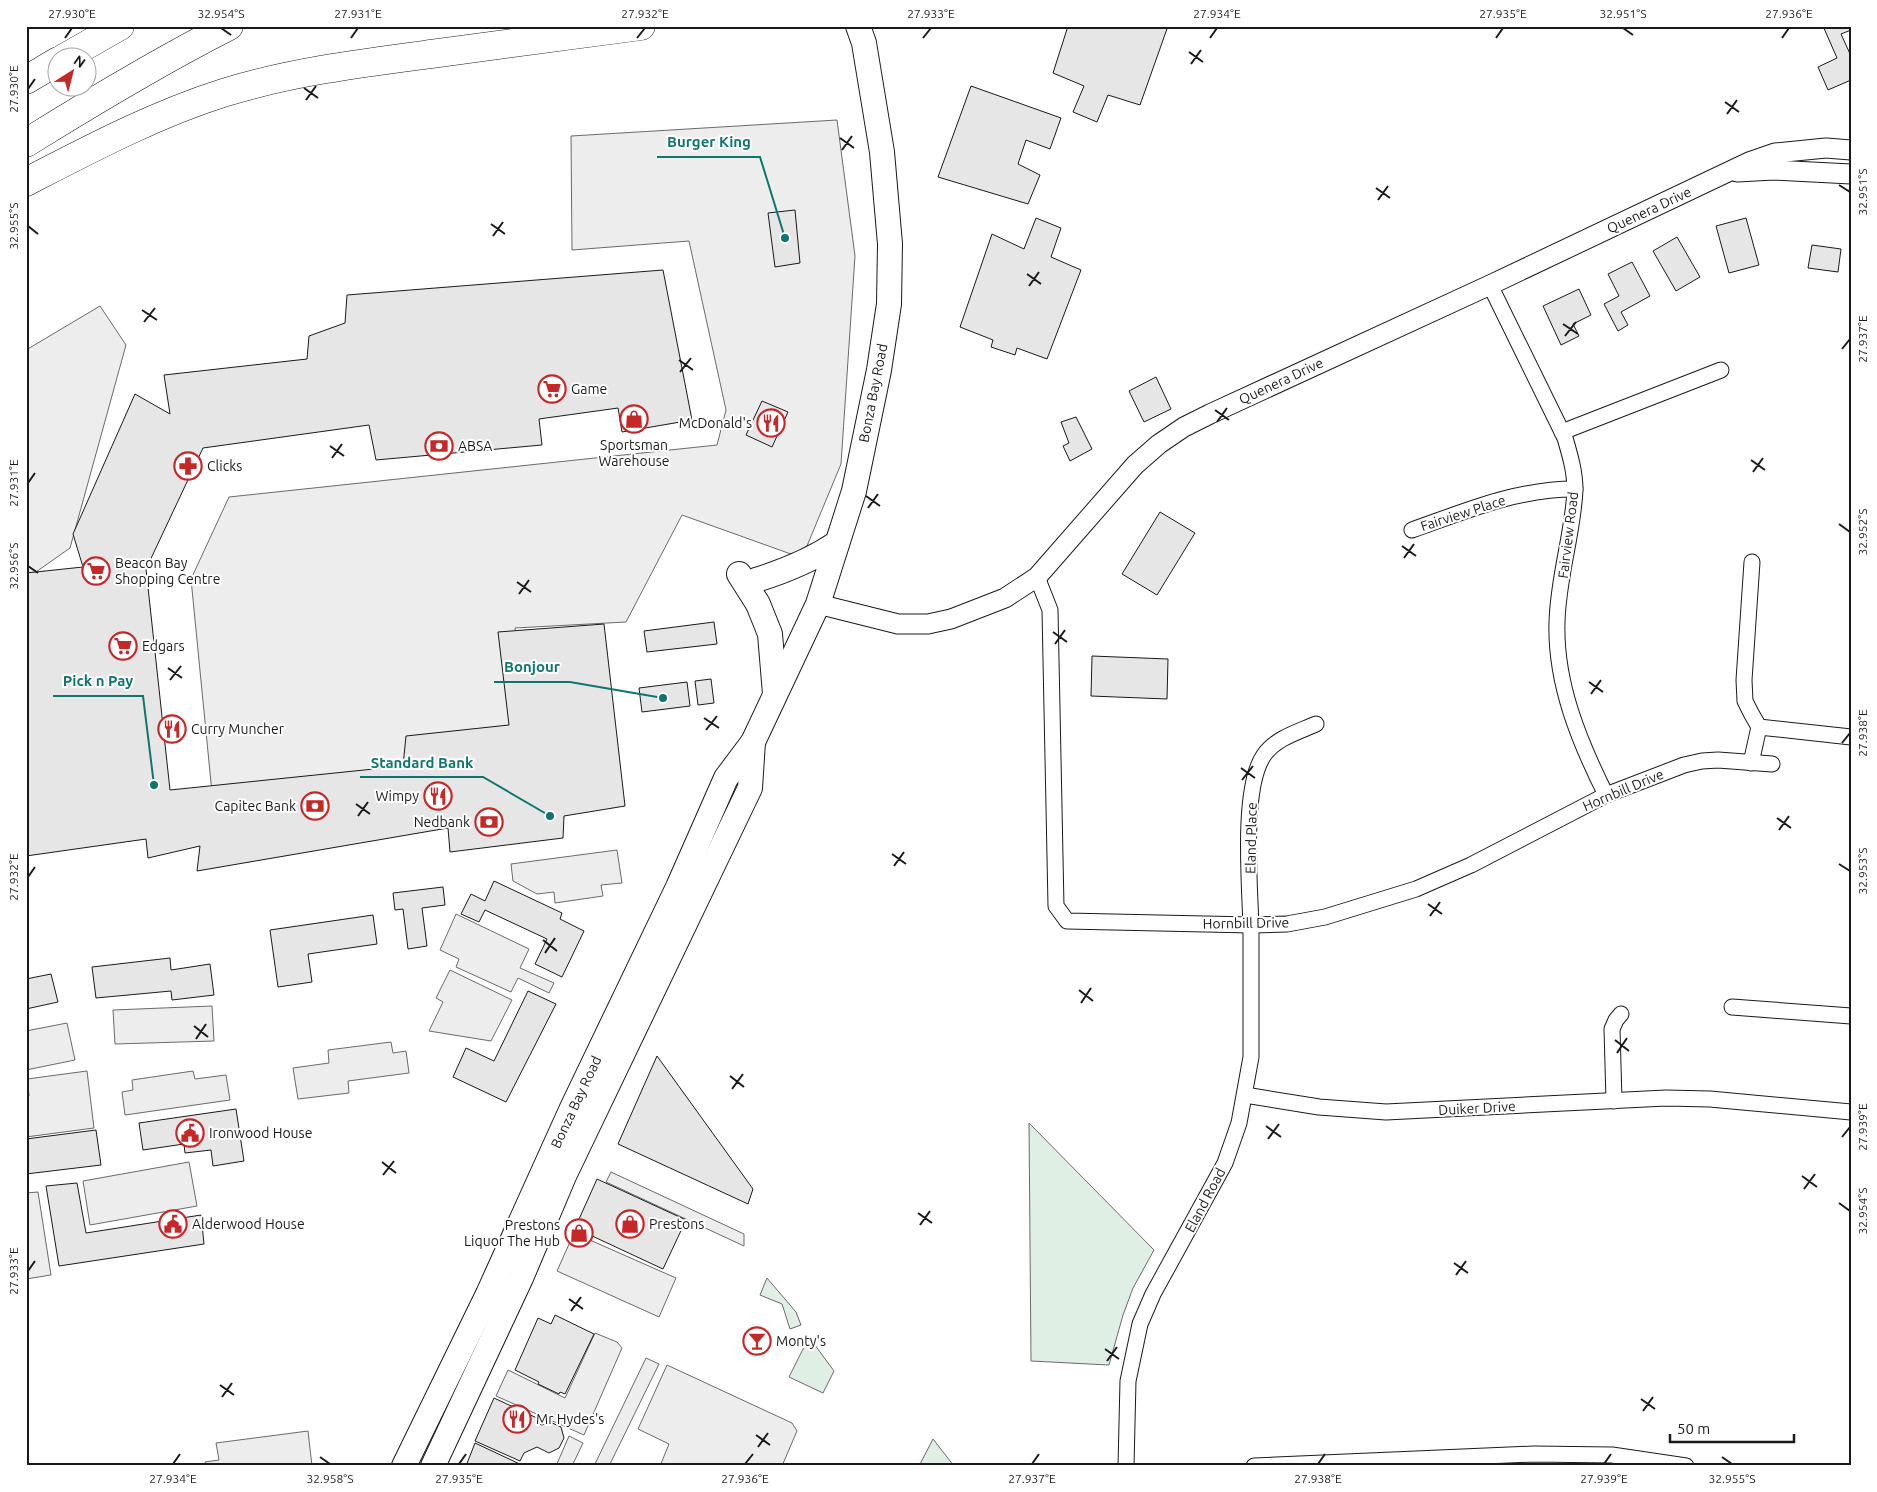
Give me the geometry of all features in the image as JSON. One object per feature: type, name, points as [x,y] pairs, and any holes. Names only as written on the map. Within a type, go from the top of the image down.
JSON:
[{"type":"highway","points":[[82,48],[120,26]]},
{"type":"highway","points":[[26,144],[197,42],[229,26]]},
{"type":"highway","points":[[26,182],[115,136],[161,116],[242,88],[287,77],[362,63],[642,26]]},
{"type":"highway","points":[[26,80],[48,67]]},
{"type":"main road","name":"Bonza Bay Road","points":[[404,1466],[488,1294],[572,1108],[678,887],[726,778],[753,742],[818,604],[854,491],[879,370],[888,304],[890,244],[882,152],[864,44],[858,26]]},
{"type":"main road","points":[[775,696],[770,634],[747,577],[786,570],[819,556],[837,543]]},
{"type":"main road","name":"Bonza Bay Road","points":[[433,1466],[521,1278],[564,1176],[750,788],[753,742]]},
{"type":"street","name":"Quenera Drive","points":[[818,604],[898,624],[928,624],[951,619],[1005,598],[1037,577],[1135,465],[1159,444],[1184,427],[1749,162],[1775,153],[1826,148],[1851,150]]},
{"type":"street","name":"Quenera Drive","points":[[1726,173],[1774,170],[1851,174]]},
{"type":"street","name":"Fairview Road","points":[[1490,285],[1562,432],[1572,461],[1575,489],[1557,622],[1559,658],[1562,681],[1576,732],[1606,795]]},
{"type":"street","points":[[1562,432],[1721,370]]},
{"type":"street","name":"Fairview Place","points":[[1412,530],[1499,499],[1551,490],[1575,489]]},
{"type":"street","points":[[1751,763],[1760,727],[1745,701],[1744,680],[1752,562]]},
{"type":"street","name":"Hornbill Drive","points":[[1037,577],[1050,610],[1056,906],[1068,922],[1251,925],[1287,924],[1325,917],[1416,889],[1471,865],[1606,795],[1684,765],[1702,761],[1772,764]]},
{"type":"street","name":"Eland Place","points":[[1251,925],[1249,819],[1254,778],[1264,755],[1273,746],[1284,738],[1316,724]]},
{"type":"street","points":[[1760,727],[1851,737]]},
{"type":"street","name":"Eland Road","points":[[1126,1466],[1128,1381],[1140,1324],[1153,1294],[1225,1163],[1239,1124],[1251,1057],[1251,925]]},
{"type":"street","points":[[1732,1007],[1851,1016]]},
{"type":"street","points":[[1614,1101],[1612,1029],[1621,1014]]},
{"type":"street","name":"Duiker Drive","points":[[1245,1095],[1319,1107],[1386,1112],[1666,1098],[1710,1099],[1851,1112]]},
{"type":"street","points":[[1254,1466],[1534,1454],[1612,1455],[1686,1466]]},
{"type":"green space","points":[[1029,1123],[1154,1250],[1133,1288],[1123,1315],[1109,1365],[1031,1361]]},
{"type":"green space","points":[[767,1278],[796,1312],[801,1325],[790,1329],[782,1304],[760,1295]]},
{"type":"green space","points":[[809,1337],[834,1371],[823,1393],[789,1377]]},
{"type":"green space","points":[[933,1439],[954,1466],[919,1466]]},
{"type":"shaded area","points":[[837,120],[855,256],[841,464],[802,558],[682,515],[626,622],[515,628],[525,727],[428,769],[212,793],[191,579],[229,497],[717,445],[726,410],[689,241],[572,250],[571,136]]},
{"type":"shaded area","points":[[100,306],[126,345],[70,548],[26,579],[26,350]]},
{"type":"shaded area","points":[[617,850],[622,883],[601,885],[603,896],[555,903],[554,892],[537,894],[513,881],[511,864]]},
{"type":"shaded area","points":[[456,914],[529,949],[520,968],[554,983],[549,993],[518,978],[511,992],[456,967],[459,959],[440,950]]},
{"type":"shaded area","points":[[450,970],[512,1000],[491,1041],[429,1031],[443,1002],[436,998]]},
{"type":"shaded area","points":[[212,1006],[214,1041],[115,1044],[113,1010]]},
{"type":"shaded area","points":[[67,1023],[75,1060],[26,1070],[26,1031]]},
{"type":"shaded area","points":[[391,1042],[393,1053],[406,1051],[409,1073],[348,1081],[349,1093],[298,1099],[293,1068],[329,1063],[328,1050]]},
{"type":"shaded area","points":[[87,1071],[94,1128],[26,1137],[26,1097],[29,1096],[27,1079]]},
{"type":"shaded area","points":[[193,1071],[195,1079],[226,1075],[230,1100],[125,1115],[122,1092],[133,1090],[132,1080]]},
{"type":"shaded area","points":[[189,1162],[197,1206],[90,1225],[83,1181]]},
{"type":"shaded area","points":[[611,1172],[744,1234],[744,1246],[606,1182]]},
{"type":"shaded area","points":[[38,1192],[51,1275],[26,1279],[26,1193]]},
{"type":"shaded area","points":[[574,1233],[676,1278],[659,1317],[557,1271]]},
{"type":"shaded area","points":[[595,1333],[617,1342],[622,1348],[584,1435],[496,1396],[508,1370],[565,1398]]},
{"type":"shaded area","points":[[646,1358],[659,1364],[609,1466],[594,1466]]},
{"type":"shaded area","points":[[667,1365],[792,1423],[797,1431],[782,1466],[660,1466],[669,1444],[638,1429]]},
{"type":"shaded area","points":[[308,1431],[312,1466],[206,1466],[205,1462],[219,1460],[216,1443]]},
{"type":"shaded area","points":[[569,1436],[583,1443],[572,1466],[556,1466]]},
{"type":"building","points":[[1068,26],[1168,26],[1140,105],[1108,95],[1097,122],[1073,112],[1084,86],[1053,73]]},
{"type":"building","points":[[1823,26],[1851,26],[1851,30],[1841,34],[1851,56],[1851,80],[1828,90],[1818,67],[1837,58]]},
{"type":"building","points":[[971,86],[1061,118],[1050,149],[1026,140],[1018,164],[1040,175],[1028,204],[938,177]]},
{"type":"building","points":[[795,210],[800,263],[775,267],[768,213]]},
{"type":"building","points":[[1036,218],[1061,228],[1051,257],[1081,270],[1047,359],[1017,348],[1015,355],[991,347],[993,340],[960,327],[992,234],[1024,249]]},
{"type":"building","points":[[1746,218],[1759,265],[1729,273],[1716,226]]},
{"type":"building","points":[[1677,237],[1700,277],[1676,291],[1653,251]]},
{"type":"building","points":[[1812,245],[1841,249],[1838,272],[1808,268]]},
{"type":"building","points":[[1632,262],[1650,296],[1621,312],[1628,325],[1618,331],[1604,304],[1619,296],[1608,274]]},
{"type":"building","name":"Beacon Bay Shopping Centre","points":[[663,270],[692,420],[622,432],[618,408],[539,419],[542,445],[376,460],[369,425],[203,448],[146,569],[170,790],[403,766],[406,736],[509,725],[498,632],[604,624],[625,806],[564,816],[563,838],[450,852],[448,828],[197,871],[200,846],[148,858],[146,839],[26,856],[26,573],[83,567],[73,534],[135,394],[170,414],[164,375],[307,359],[309,336],[345,323],[347,295]]},
{"type":"building","points":[[1579,289],[1591,315],[1573,324],[1579,336],[1561,345],[1543,306]]},
{"type":"building","points":[[1156,377],[1171,409],[1144,422],[1129,391]]},
{"type":"building","points":[[762,401],[788,412],[772,447],[746,435]]},
{"type":"building","points":[[1076,417],[1092,449],[1070,461],[1063,446],[1069,443],[1061,422]]},
{"type":"building","points":[[1160,512],[1195,533],[1157,595],[1122,574]]},
{"type":"building","points":[[714,622],[717,644],[647,652],[644,631]]},
{"type":"building","points":[[1092,656],[1168,659],[1167,699],[1091,696]]},
{"type":"building","points":[[711,679],[714,703],[698,705],[695,681]]},
{"type":"building","points":[[687,682],[690,706],[642,712],[639,688]]},
{"type":"building","points":[[494,881],[562,913],[560,919],[584,931],[562,977],[535,964],[547,939],[485,910],[479,922],[461,914],[471,894],[485,901]]},
{"type":"building","points":[[443,887],[445,905],[422,908],[427,946],[408,949],[403,909],[395,910],[393,893]]},
{"type":"building","points":[[373,915],[377,944],[308,954],[312,982],[278,987],[270,930]]},
{"type":"building","points":[[170,958],[171,970],[210,964],[214,995],[172,1000],[171,991],[96,998],[92,967]]},
{"type":"building","points":[[51,974],[58,1002],[26,1009],[26,979]]},
{"type":"building","points":[[528,991],[556,1004],[506,1102],[453,1077],[466,1048],[494,1061]]},
{"type":"building","points":[[657,1056],[753,1189],[748,1204],[618,1144]]},
{"type":"building","name":"Ironwood House","points":[[236,1109],[244,1161],[213,1166],[211,1150],[185,1153],[184,1144],[143,1150],[139,1123]]},
{"type":"building","points":[[96,1130],[101,1165],[26,1174],[26,1139]]},
{"type":"building","name":"Prestons","points":[[597,1179],[686,1220],[663,1269],[575,1228]]},
{"type":"building","name":"Alderwood House","points":[[77,1183],[86,1233],[201,1215],[204,1244],[59,1266],[46,1186]]},
{"type":"building","points":[[555,1315],[594,1334],[565,1394],[560,1392],[559,1394],[538,1384],[539,1382],[515,1370],[538,1318],[551,1324]]},
{"type":"building","points":[[494,1398],[539,1419],[537,1423],[542,1425],[550,1422],[561,1427],[564,1438],[559,1448],[549,1453],[537,1447],[524,1453],[520,1461],[475,1441]]},
{"type":"building","points":[[475,1443],[524,1466],[466,1466]]},
{"type":"place","name":"Burger King","points":[[785,238]]},
{"type":"place","name":"Game","points":[[552,389]]},
{"type":"place","name":"Sportsman Warehouse","points":[[634,419]]},
{"type":"place","name":"McDonald's","points":[[771,423]]},
{"type":"place","name":"ABSA","points":[[439,446]]},
{"type":"place","name":"Clicks","points":[[188,466]]},
{"type":"place","name":"Beacon Bay Shopping Centre","points":[[96,571]]},
{"type":"place","name":"Edgars","points":[[123,646]]},
{"type":"place","name":"Bonjour","points":[[663,698]]},
{"type":"place","name":"Curry Muncher","points":[[172,729]]},
{"type":"place","name":"Pick n Pay","points":[[154,785]]},
{"type":"place","name":"Wimpy","points":[[438,796]]},
{"type":"place","name":"Capitec Bank","points":[[315,806]]},
{"type":"place","name":"Standard Bank","points":[[550,816]]},
{"type":"place","name":"Nedbank","points":[[489,822]]},
{"type":"place","name":"Ironwood House","points":[[190,1133]]},
{"type":"place","name":"Alderwood House","points":[[173,1224]]},
{"type":"place","name":"Prestons","points":[[630,1224]]},
{"type":"place","name":"Prestons Liquor The Hub","points":[[579,1233]]},
{"type":"place","name":"Monty's","points":[[757,1341]]},
{"type":"place","name":"Mr Hydes's","points":[[517,1419]]}]
